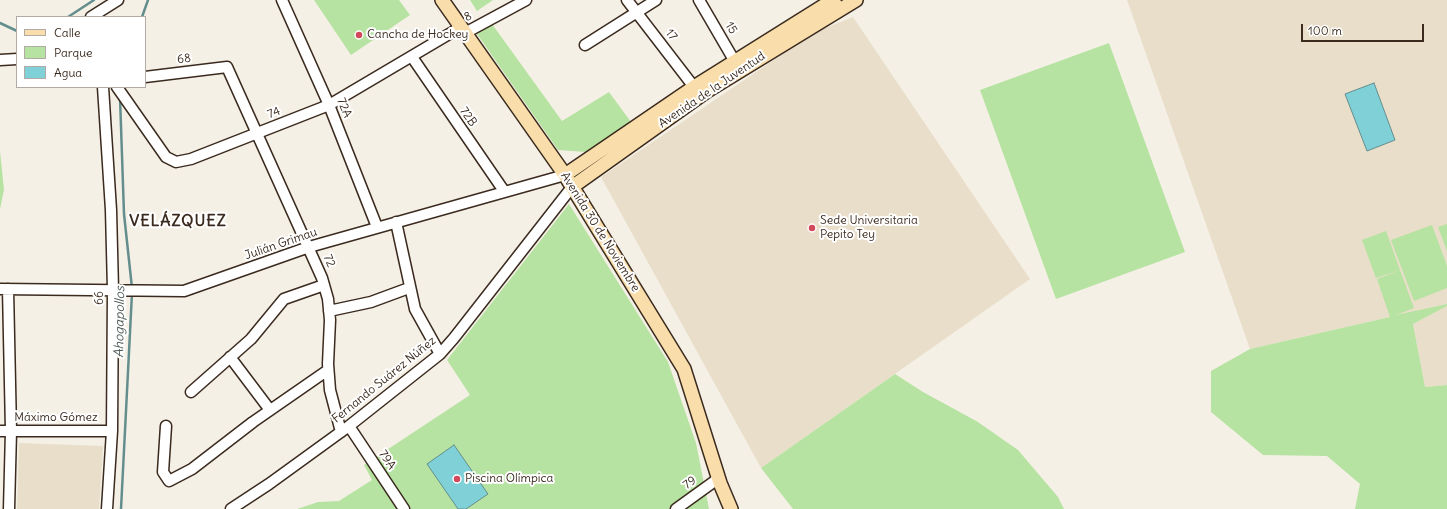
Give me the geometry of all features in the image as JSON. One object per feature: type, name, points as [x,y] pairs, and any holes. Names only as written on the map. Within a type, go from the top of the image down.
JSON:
[{"type":"main road","name":"Avenida 30 de Noviembre","points":[[442,0],[565,175],[684,369],[720,481],[731,509]]},
{"type":"main road","name":"Avenida de la Juventud","points":[[565,175],[694,87],[738,65],[836,5],[856,0]]},
{"type":"main road","name":"Avenida de la Juventud","points":[[572,187],[707,91],[738,65]]},
{"type":"main road","points":[[554,159],[570,162],[586,161]]},
{"type":"main road","points":[[582,202],[581,191],[586,178]]},
{"type":"main road","name":"Avenida 30 de Noviembre","points":[[720,481],[720,509]]},
{"type":"street","points":[[96,16],[118,0]]},
{"type":"street","name":"72A","points":[[282,0],[330,105],[377,227]]},
{"type":"street","name":"8","points":[[463,30],[526,0]]},
{"type":"street","name":"17","points":[[627,0],[694,87]]},
{"type":"street","points":[[586,45],[656,0]]},
{"type":"street","name":"15","points":[[699,0],[738,65]]},
{"type":"street","name":"74","points":[[118,88],[166,157],[176,162],[190,159],[330,105],[412,57],[463,30]]},
{"type":"street","name":"72B","points":[[412,57],[504,191]]},
{"type":"street","points":[[0,60],[16,59]]},
{"type":"street","name":"68","points":[[146,78],[227,68]]},
{"type":"street","name":"72","points":[[227,68],[309,247],[324,285],[330,311],[328,370],[330,390],[345,429]]},
{"type":"street","name":"66","points":[[103,88],[113,290],[112,432],[107,509]]},
{"type":"street","name":"Julián Grimau","points":[[4,289],[184,291],[309,247],[565,175]]},
{"type":"street","name":"Fernando Suárez Núñez","points":[[231,509],[269,484],[345,429],[440,354],[572,187]]},
{"type":"street","points":[[396,222],[409,288],[415,309],[440,354]]},
{"type":"street","points":[[191,392],[251,339],[284,300],[324,285]]},
{"type":"street","points":[[330,311],[371,302],[409,288]]},
{"type":"street","points":[[4,289],[11,431],[9,509]]},
{"type":"street","points":[[230,357],[270,410]]},
{"type":"street","points":[[166,426],[164,472],[169,480],[192,469],[270,410],[328,370]]},
{"type":"street","name":"79A","points":[[345,429],[404,509]]},
{"type":"street","name":"Máximo Gómez","points":[[0,432],[112,432]]},
{"type":"street","name":"79","points":[[676,509],[720,481]]},
{"type":"shaded area","points":[[1127,0],[1447,0],[1447,304],[1250,349]]},
{"type":"shaded area","name":"Sede Universitaria Pepito Tey","points":[[853,17],[1030,279],[761,468],[601,177],[815,32]]},
{"type":"shaded area","points":[[1447,306],[1447,385],[1425,387],[1413,324]]},
{"type":"shaded area","points":[[19,443],[103,446],[99,509],[17,509]]},
{"type":"green space","name":"Cancha de Hockey","points":[[314,0],[399,0],[410,15],[351,55]]},
{"type":"green space","points":[[470,0],[493,0],[477,11]]},
{"type":"green space","points":[[492,24],[562,121],[609,92],[631,122],[586,152],[558,150],[477,34]]},
{"type":"green space","points":[[1109,43],[1185,252],[1056,299],[980,90]]},
{"type":"green space","points":[[0,151],[4,190],[0,209]]},
{"type":"green space","points":[[569,204],[668,362],[696,443],[709,509],[297,509],[318,502],[339,501],[372,480],[364,465],[470,395],[447,360]]},
{"type":"green space","points":[[1447,224],[1447,251],[1438,227]]},
{"type":"green space","points":[[1432,225],[1447,266],[1447,288],[1414,301],[1391,240]]},
{"type":"green space","points":[[1386,231],[1400,270],[1376,278],[1362,240]]},
{"type":"green space","points":[[1400,270],[1414,308],[1396,315],[1447,304],[1447,306],[1413,324],[1425,387],[1447,385],[1447,509],[1355,509],[1360,484],[1327,456],[1263,455],[1211,412],[1211,371],[1250,349],[1390,317],[1377,279]]},
{"type":"green space","points":[[895,374],[923,392],[978,422],[1018,450],[1058,497],[1064,509],[793,509],[761,468]]},
{"type":"water","points":[[1374,83],[1395,140],[1367,151],[1345,94]]},
{"type":"water","name":"Piscina Olímpica","points":[[454,445],[488,494],[466,509],[458,509],[427,464]]},
{"type":"waterway","points":[[70,16],[94,0]]},
{"type":"waterway","name":"Ahogapollos","points":[[142,16],[148,0]]},
{"type":"waterway","points":[[0,23],[16,31]]},
{"type":"waterway","name":"Ahogapollos","points":[[120,97],[124,214],[132,288]]},
{"type":"waterway","name":"Ahogapollos","points":[[121,509],[132,293]]},
{"type":"place","name":"Cancha de Hockey","points":[[359,35]]},
{"type":"place","name":"Sede Universitaria Pepito Tey","points":[[812,228]]},
{"type":"place","name":"Piscina Olímpica","points":[[457,479]]},
{"type":"district","name":"VELÁZQUEZ","points":[[178,221]]}]
